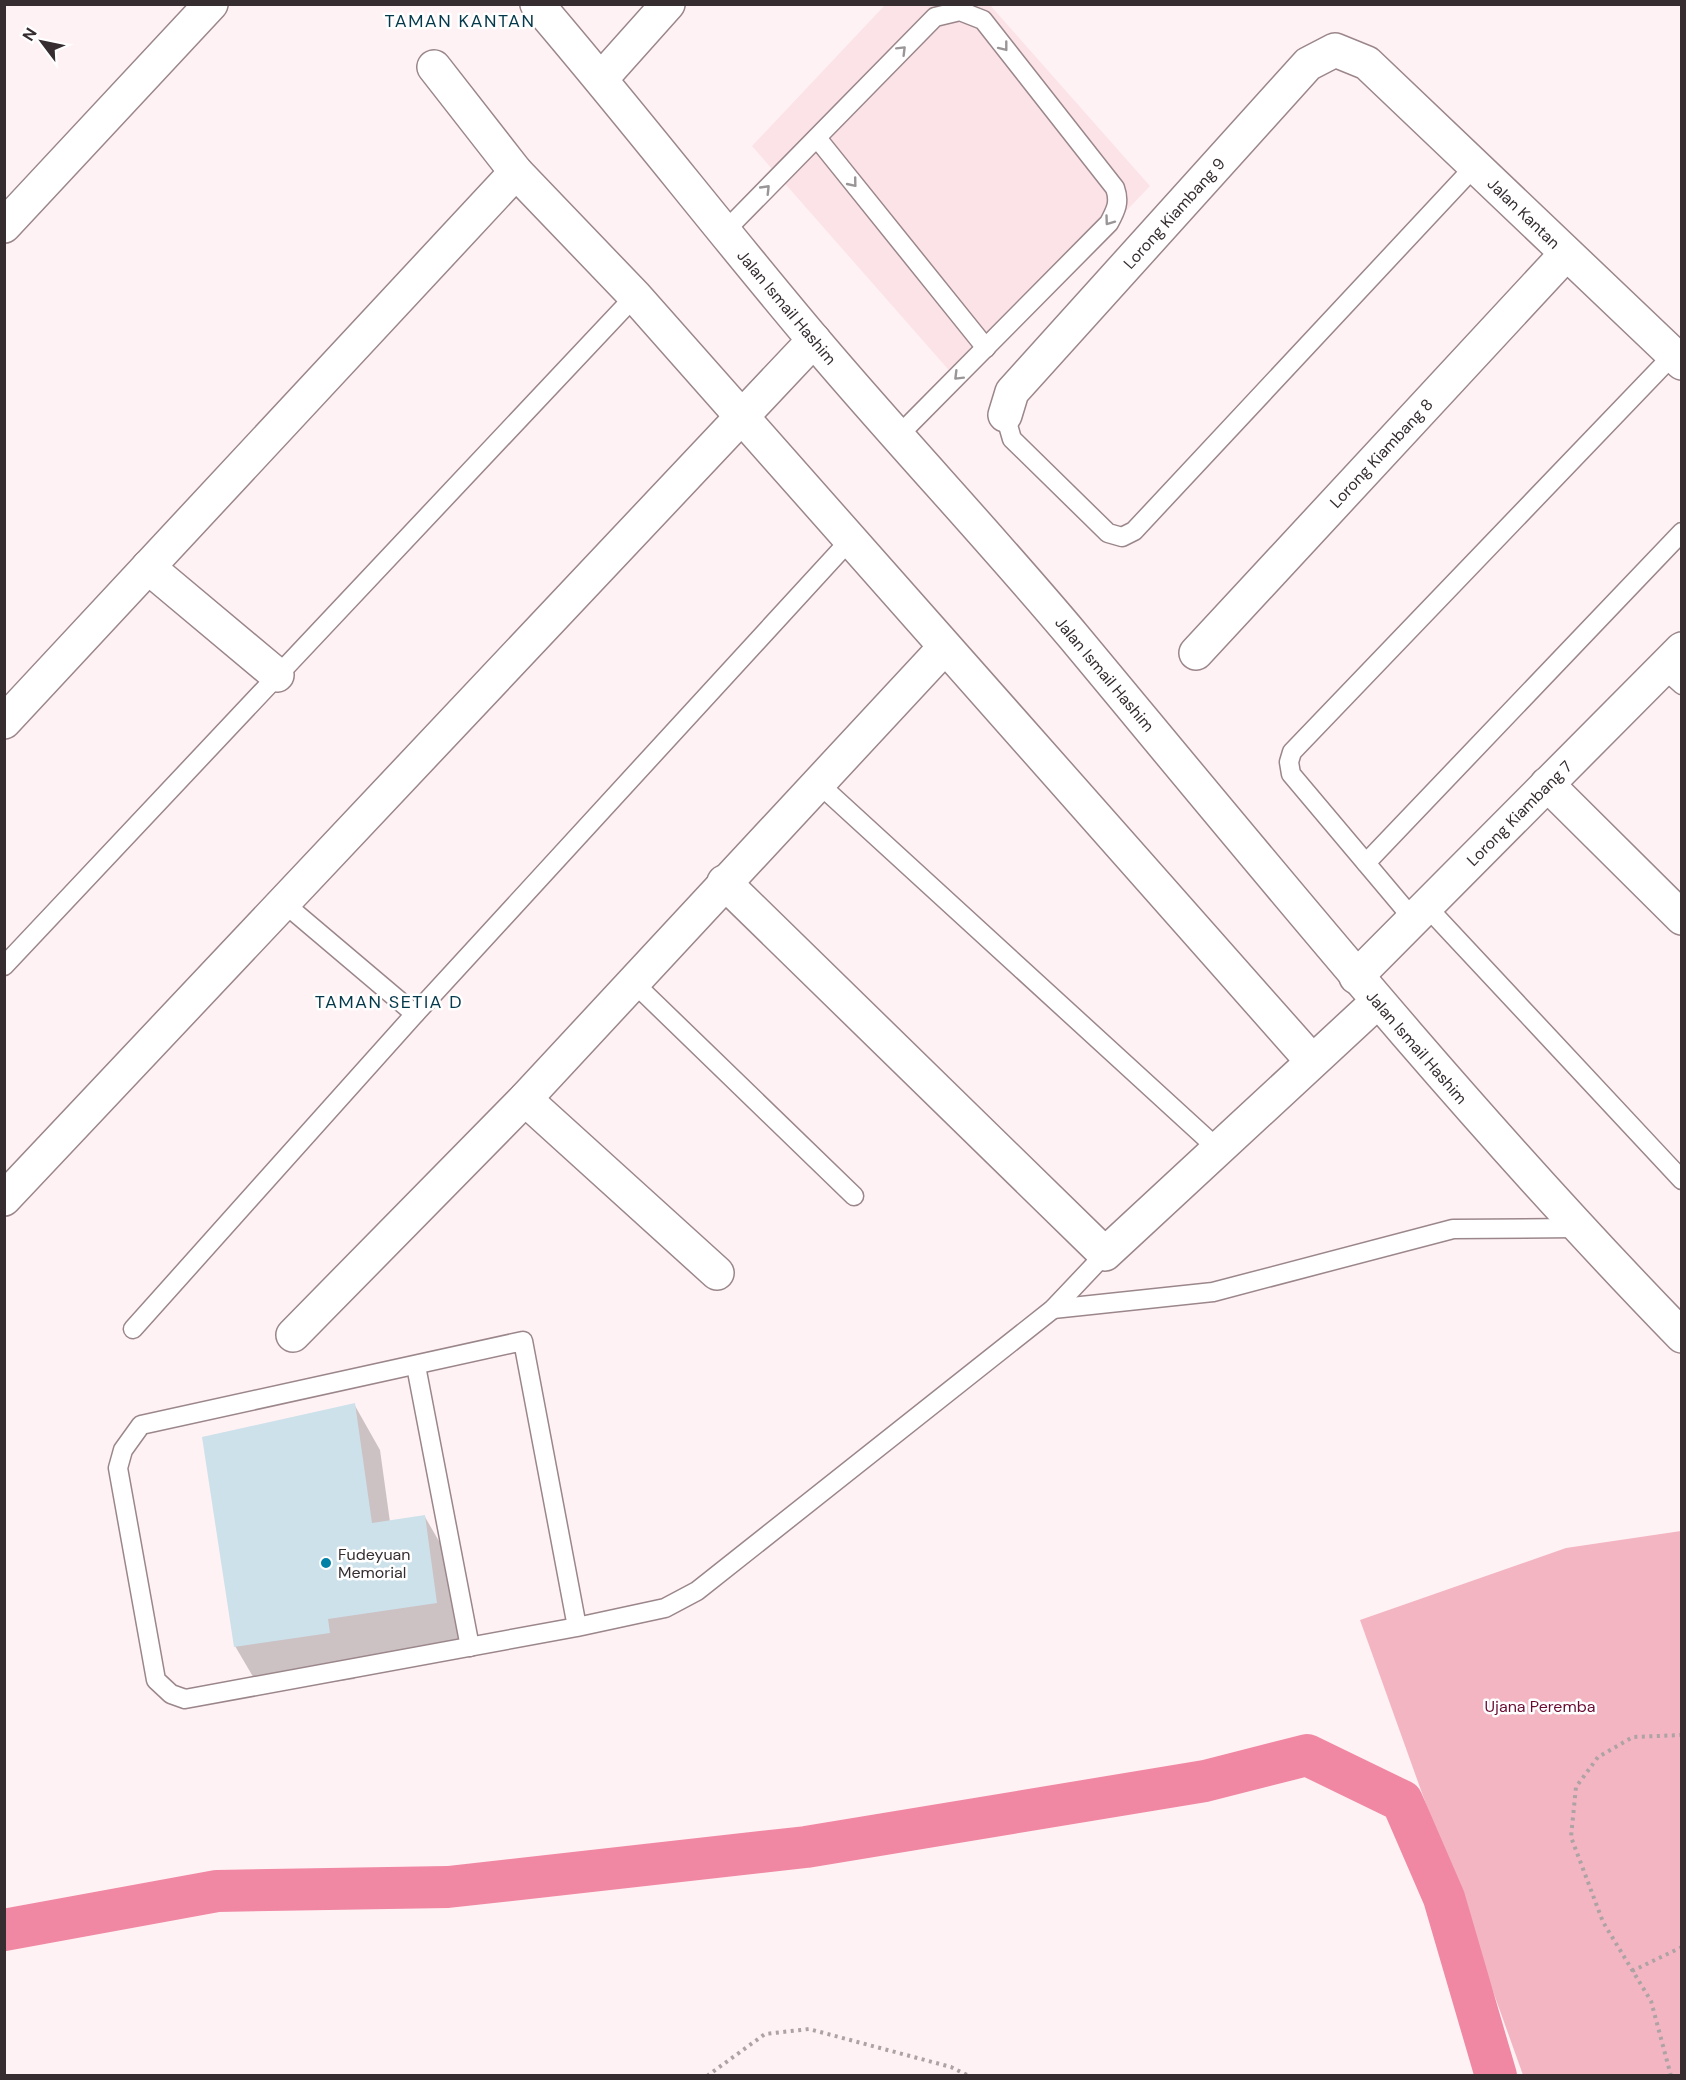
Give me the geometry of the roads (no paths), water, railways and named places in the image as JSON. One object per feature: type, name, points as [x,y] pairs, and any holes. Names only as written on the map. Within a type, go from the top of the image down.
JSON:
[{"type":"street","points":[[4,226],[211,4]]},
{"type":"street","name":"Jalan Ismail Hashim","points":[[537,4],[601,78],[814,340],[897,437],[1030,584],[1366,989],[1577,1228],[1682,1336]]},
{"type":"street","points":[[601,78],[668,4]]},
{"type":"street","name":"Lorong Kiambang 9","points":[[1005,415],[1012,392],[1308,64],[1335,51],[1367,63]]},
{"type":"street","name":"Jalan Kantan","points":[[1367,63],[1677,359]]},
{"type":"street","points":[[434,67],[516,172],[635,296],[1312,1061]]},
{"type":"street","points":[[4,722],[516,172]]},
{"type":"street","name":"Lorong Kiambang 8","points":[[1196,653],[1566,254]]},
{"type":"street","points":[[4,1199],[285,904],[814,340]]},
{"type":"street","points":[[148,567],[277,675]]},
{"type":"street","points":[[293,1335],[525,1099],[724,882],[945,647]]},
{"type":"street","name":"Lorong Kiambang 7","points":[[1105,1254],[1312,1061],[1420,913],[1547,784],[1676,667]]},
{"type":"street","points":[[1547,784],[1682,918]]},
{"type":"street","points":[[724,882],[1105,1254]]},
{"type":"street","points":[[525,1099],[717,1273]]},
{"type":"lane","points":[[725,231],[936,17],[960,11],[983,20],[1114,188],[1118,198],[1116,210],[1109,223],[897,437]]},
{"type":"lane","points":[[817,138],[986,348]]},
{"type":"lane","points":[[1005,415],[1012,439],[1108,533],[1122,537],[1134,531],[1475,166]]},
{"type":"lane","points":[[4,966],[635,296]]},
{"type":"lane","points":[[1677,359],[1292,752],[1289,762],[1291,774],[1366,862],[1420,913],[1682,1180]]},
{"type":"lane","points":[[1366,862],[1682,532]]},
{"type":"lane","points":[[133,1329],[415,1014],[850,540]]},
{"type":"lane","points":[[818,783],[1218,1149]]},
{"type":"lane","points":[[285,904],[415,1014]]},
{"type":"lane","points":[[633,982],[854,1196]]},
{"type":"lane","points":[[1053,1309],[1213,1292],[1453,1229],[1577,1228]]},
{"type":"lane","points":[[578,1627],[523,1341],[141,1425],[123,1450],[117,1468],[156,1680],[171,1694],[185,1699],[578,1627],[665,1608],[697,1591],[1053,1309],[1105,1254]]},
{"type":"lane","points":[[416,1366],[470,1647]]},
{"type":"waterway","points":[[4,1930],[217,1891],[448,1887],[806,1847],[1205,1781],[1307,1755],[1402,1801],[1444,1898],[1496,2076]]},
{"type":"place","name":"Fudeyuan Memorial","points":[[326,1563]]},
{"type":"district","name":"TAMAN KANTAN","points":[[460,21]]},
{"type":"district","name":"TAMAN SETIA D","points":[[389,1002]]},
{"type":"park label","name":"Ujana Peremba","points":[[1540,1706]]}]
